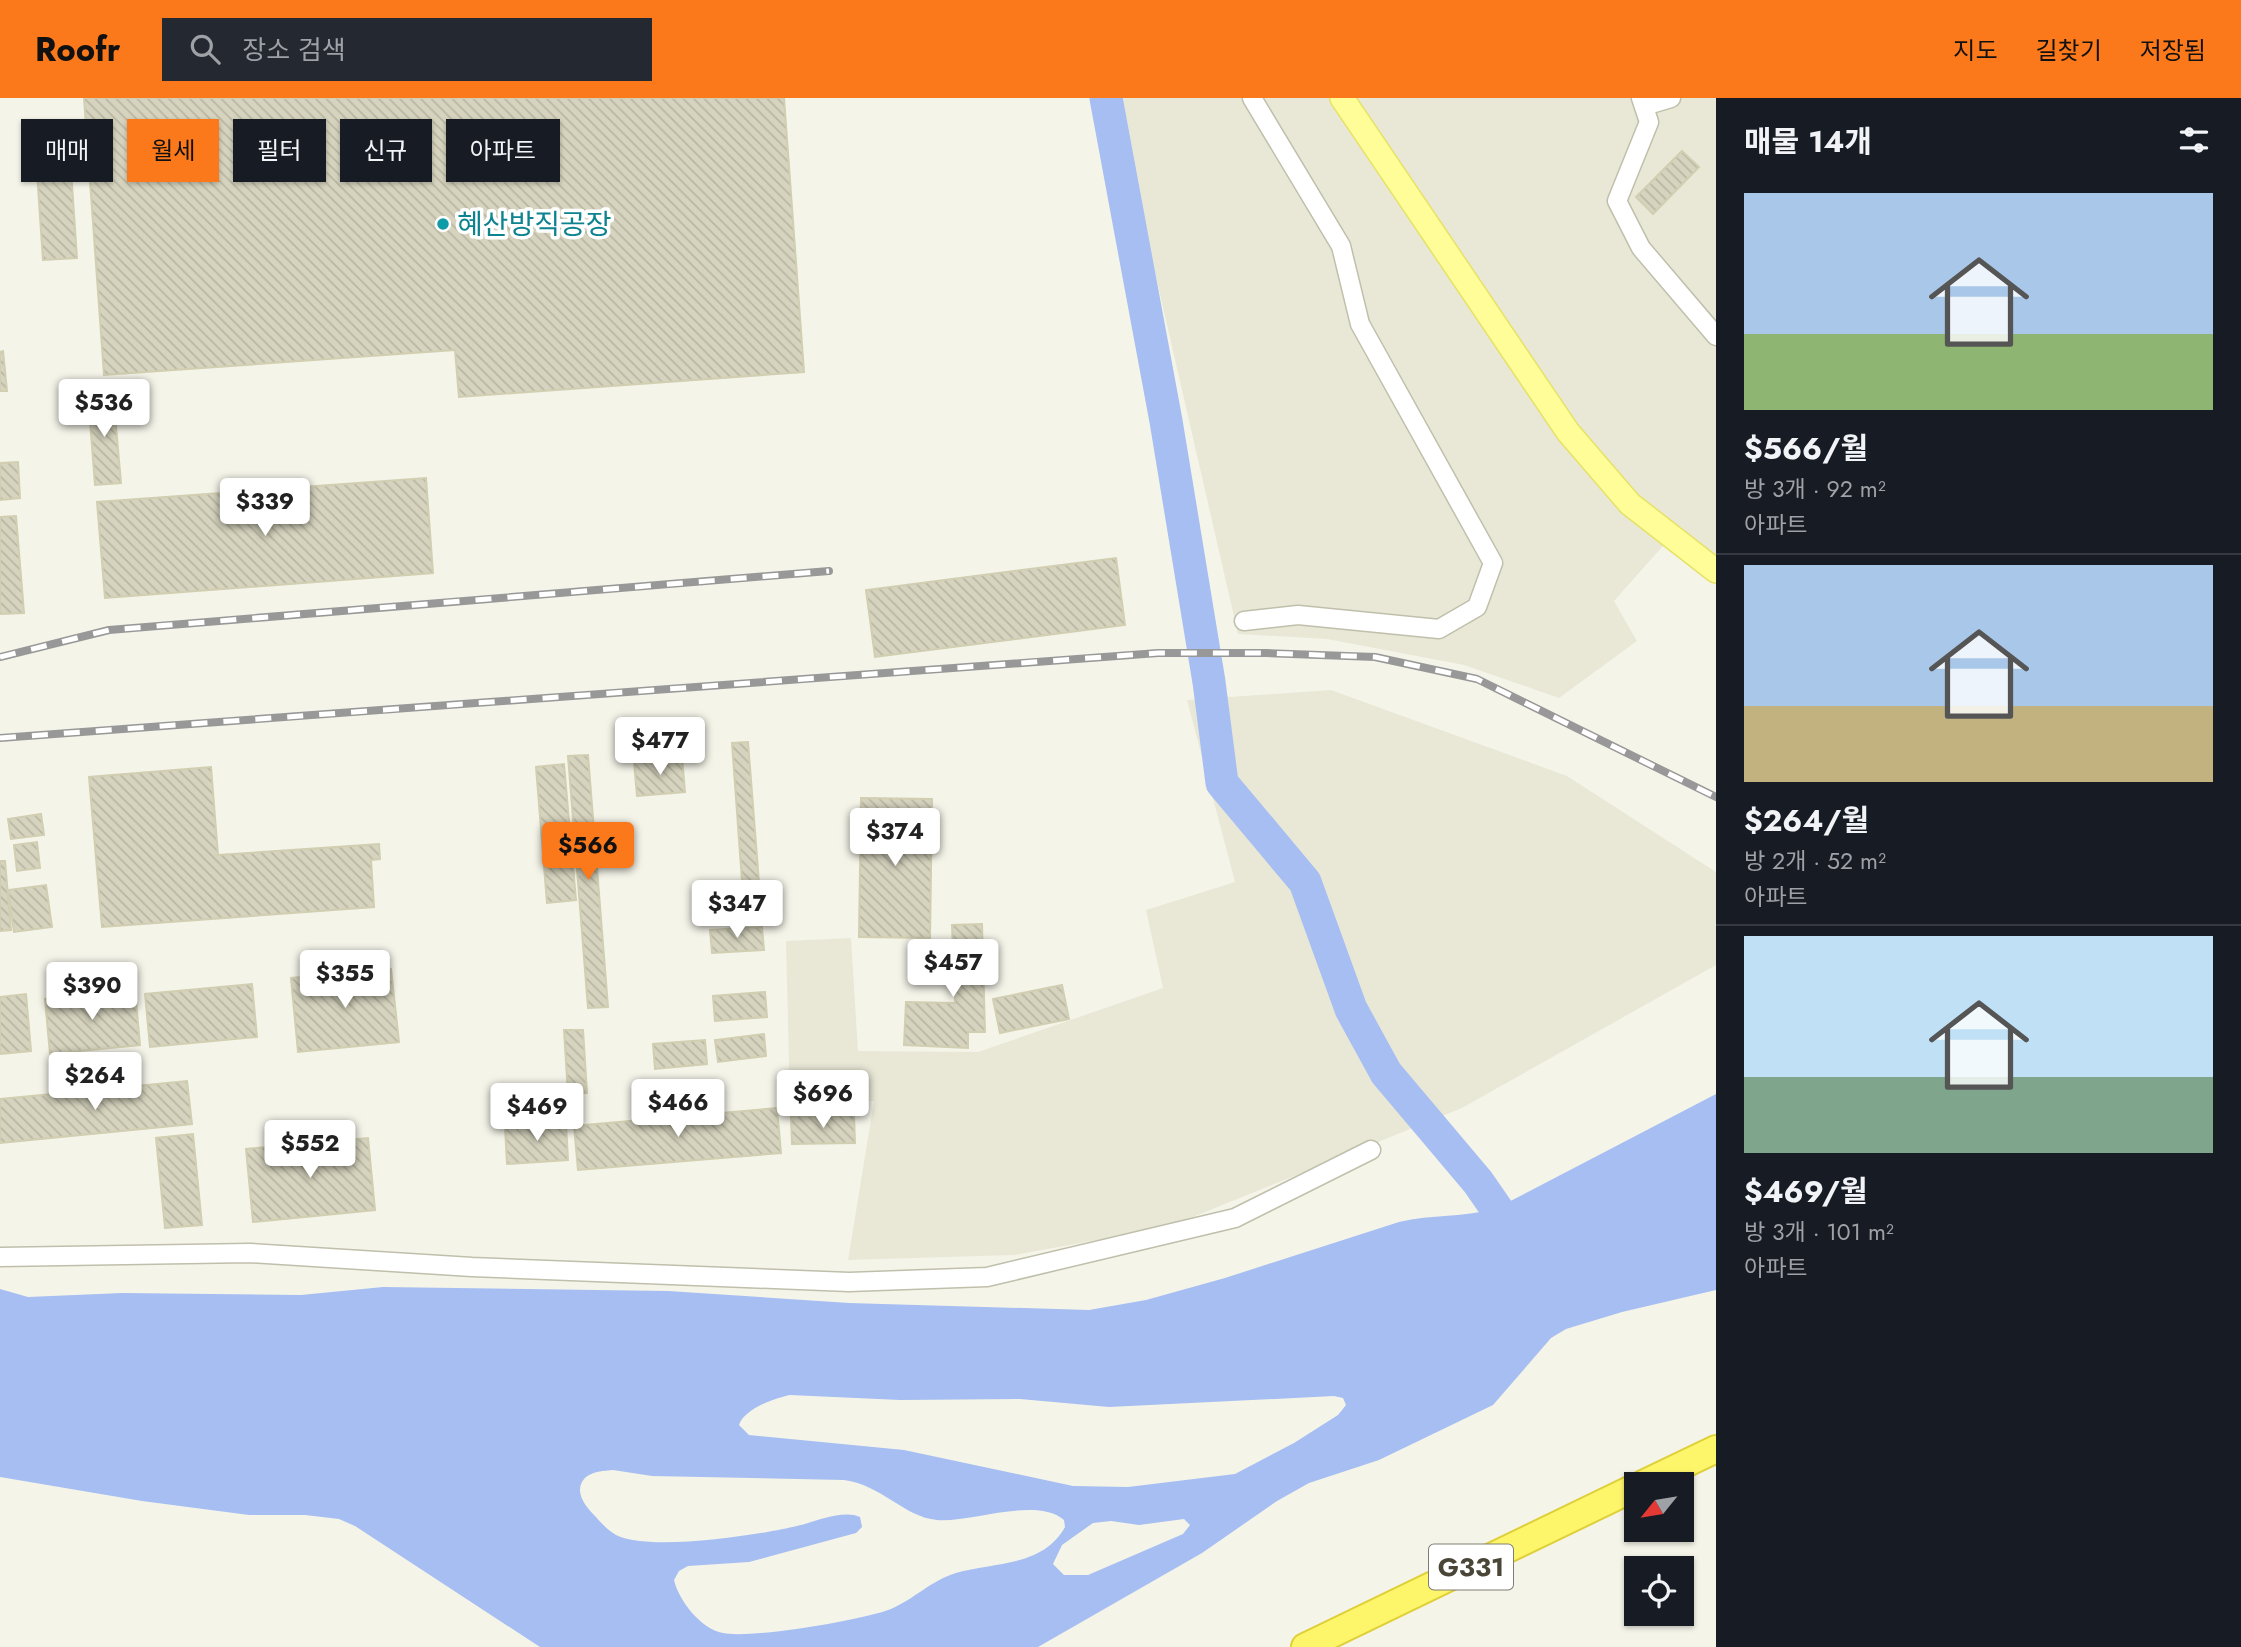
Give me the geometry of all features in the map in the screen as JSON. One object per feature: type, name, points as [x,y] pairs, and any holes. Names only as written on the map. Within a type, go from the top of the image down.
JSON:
[{"type":"highway","points":[[1668,1472],[1716,1449]]},
{"type":"highway","name":"G331","points":[[1305,1647],[1624,1494]]},
{"type":"main road","points":[[1342,98],[1409,193],[1568,432],[1630,504],[1716,571]]},
{"type":"street","points":[[1244,621],[1298,615],[1439,629],[1477,607],[1493,563],[1360,324],[1341,246],[1252,98]]},
{"type":"street","points":[[1671,98],[1643,102],[1649,121],[1617,201],[1641,248],[1716,336]]},
{"type":"street","points":[[0,1257],[250,1253],[472,1267],[849,1282],[987,1277],[1235,1218],[1371,1150]]},
{"type":"shaded area","points":[[1115,98],[1716,98],[1716,556],[1679,528],[1614,601],[1637,641],[1559,698],[1464,665],[1327,639],[1238,634]]},
{"type":"shaded area","points":[[1331,690],[1567,776],[1716,872],[1716,965],[1462,1108],[1168,1227],[1015,1255],[848,1260],[874,1101],[790,1103],[786,941],[851,938],[858,1051],[978,1052],[1163,988],[1146,910],[1235,882],[1187,700]]},
{"type":"water","points":[[1716,1094],[1716,1290],[1622,1312],[1566,1329],[1551,1338],[1493,1405],[1379,1460],[1309,1483],[1277,1501],[1202,1553],[1038,1647],[540,1647],[355,1526],[339,1519],[305,1515],[249,1515],[142,1501],[0,1477],[0,1289],[28,1297],[122,1293],[301,1295],[383,1287],[668,1291],[849,1303],[1089,1310],[1146,1300],[1225,1278],[1399,1222],[1497,1208]],"holes":[[[790,1395],[900,1400],[1020,1399],[1109,1407],[1334,1396],[1343,1398],[1346,1405],[1338,1415],[1294,1443],[1235,1474],[1128,1487],[1073,1486],[904,1450],[749,1435],[739,1425],[753,1409]],[[613,1470],[652,1476],[844,1480],[870,1488],[925,1518],[951,1520],[1037,1510],[1052,1513],[1064,1520],[1065,1527],[1056,1540],[1044,1550],[1016,1561],[947,1576],[891,1609],[833,1623],[782,1631],[723,1633],[699,1620],[686,1605],[674,1580],[679,1571],[688,1566],[749,1562],[856,1533],[862,1527],[860,1517],[838,1515],[780,1530],[705,1540],[631,1540],[608,1529],[588,1508],[582,1497],[581,1484],[587,1476]],[[1184,1519],[1190,1525],[1183,1534],[1088,1575],[1064,1575],[1053,1564],[1062,1545],[1093,1523],[1111,1521],[1139,1525]]]},
{"type":"building","name":"혜산방직공장","points":[[84,98],[784,98],[804,372],[459,397],[455,350],[104,375],[90,182],[113,182],[113,119],[86,119]]},
{"type":"building","points":[[1682,151],[1699,167],[1653,214],[1636,197]]},
{"type":"building","points":[[38,182],[72,182],[77,258],[43,260]]},
{"type":"building","points":[[3,351],[7,391],[0,391],[0,352]]},
{"type":"building","points":[[113,392],[121,483],[95,485],[88,395]]},
{"type":"building","points":[[18,462],[20,498],[0,500],[0,463]]},
{"type":"building","points":[[426,478],[433,573],[105,598],[97,502]]},
{"type":"building","points":[[16,516],[24,613],[0,614],[0,517]]},
{"type":"building","points":[[1116,558],[1125,625],[875,657],[866,590]]},
{"type":"building","points":[[748,742],[762,921],[745,922],[732,743]]},
{"type":"building","points":[[588,755],[608,1007],[588,1008],[568,756]]},
{"type":"building","points":[[682,757],[685,792],[637,796],[634,762]]},
{"type":"building","points":[[564,764],[576,900],[547,903],[536,767]]},
{"type":"building","points":[[211,767],[218,855],[379,844],[380,859],[371,860],[374,907],[102,927],[89,777]]},
{"type":"building","points":[[861,798],[932,799],[930,938],[859,937]]},
{"type":"building","points":[[41,814],[44,835],[11,839],[8,819]]},
{"type":"building","points":[[37,842],[40,868],[17,871],[14,845]]},
{"type":"building","points":[[0,861],[5,861],[11,930],[0,931]]},
{"type":"building","points":[[46,885],[52,927],[14,932],[8,890]]},
{"type":"building","points":[[982,924],[985,1032],[968,1032],[968,1048],[904,1045],[906,1002],[955,1003],[952,925]]},
{"type":"building","points":[[762,927],[764,950],[712,953],[710,930]]},
{"type":"building","points":[[391,969],[399,1042],[298,1052],[291,978]]},
{"type":"building","points":[[252,984],[257,1037],[150,1047],[145,994]]},
{"type":"building","points":[[1062,985],[1069,1019],[1000,1033],[993,999]]},
{"type":"building","points":[[135,990],[140,1045],[50,1054],[45,999]]},
{"type":"building","points":[[765,992],[767,1017],[715,1021],[713,996]]},
{"type":"building","points":[[26,994],[31,1051],[0,1054],[0,997]]},
{"type":"building","points":[[564,1030],[583,1030],[587,1093],[568,1094]]},
{"type":"building","points":[[764,1034],[766,1056],[718,1062],[715,1040]]},
{"type":"building","points":[[705,1040],[707,1064],[655,1069],[653,1044]]},
{"type":"building","points":[[187,1081],[192,1124],[0,1143],[0,1099]]},
{"type":"building","points":[[777,1108],[781,1153],[578,1170],[574,1126]]},
{"type":"building","points":[[854,1115],[855,1143],[792,1144],[791,1116]]},
{"type":"building","points":[[566,1123],[568,1160],[507,1164],[505,1127]]},
{"type":"building","points":[[193,1134],[202,1225],[165,1228],[156,1138]]},
{"type":"building","points":[[368,1138],[375,1210],[253,1222],[246,1149]]},
{"type":"waterway","points":[[1106,98],[1166,421],[1209,682],[1222,783],[1305,882],[1351,1009],[1386,1073],[1478,1182],[1521,1244]]},
{"type":"railway","points":[[0,657],[109,630],[829,571]]},
{"type":"railway","points":[[0,738],[1158,653],[1266,653],[1375,657],[1477,679],[1716,797]]},
{"type":"place","name":"혜산방직공장","points":[[443,224]]}]
